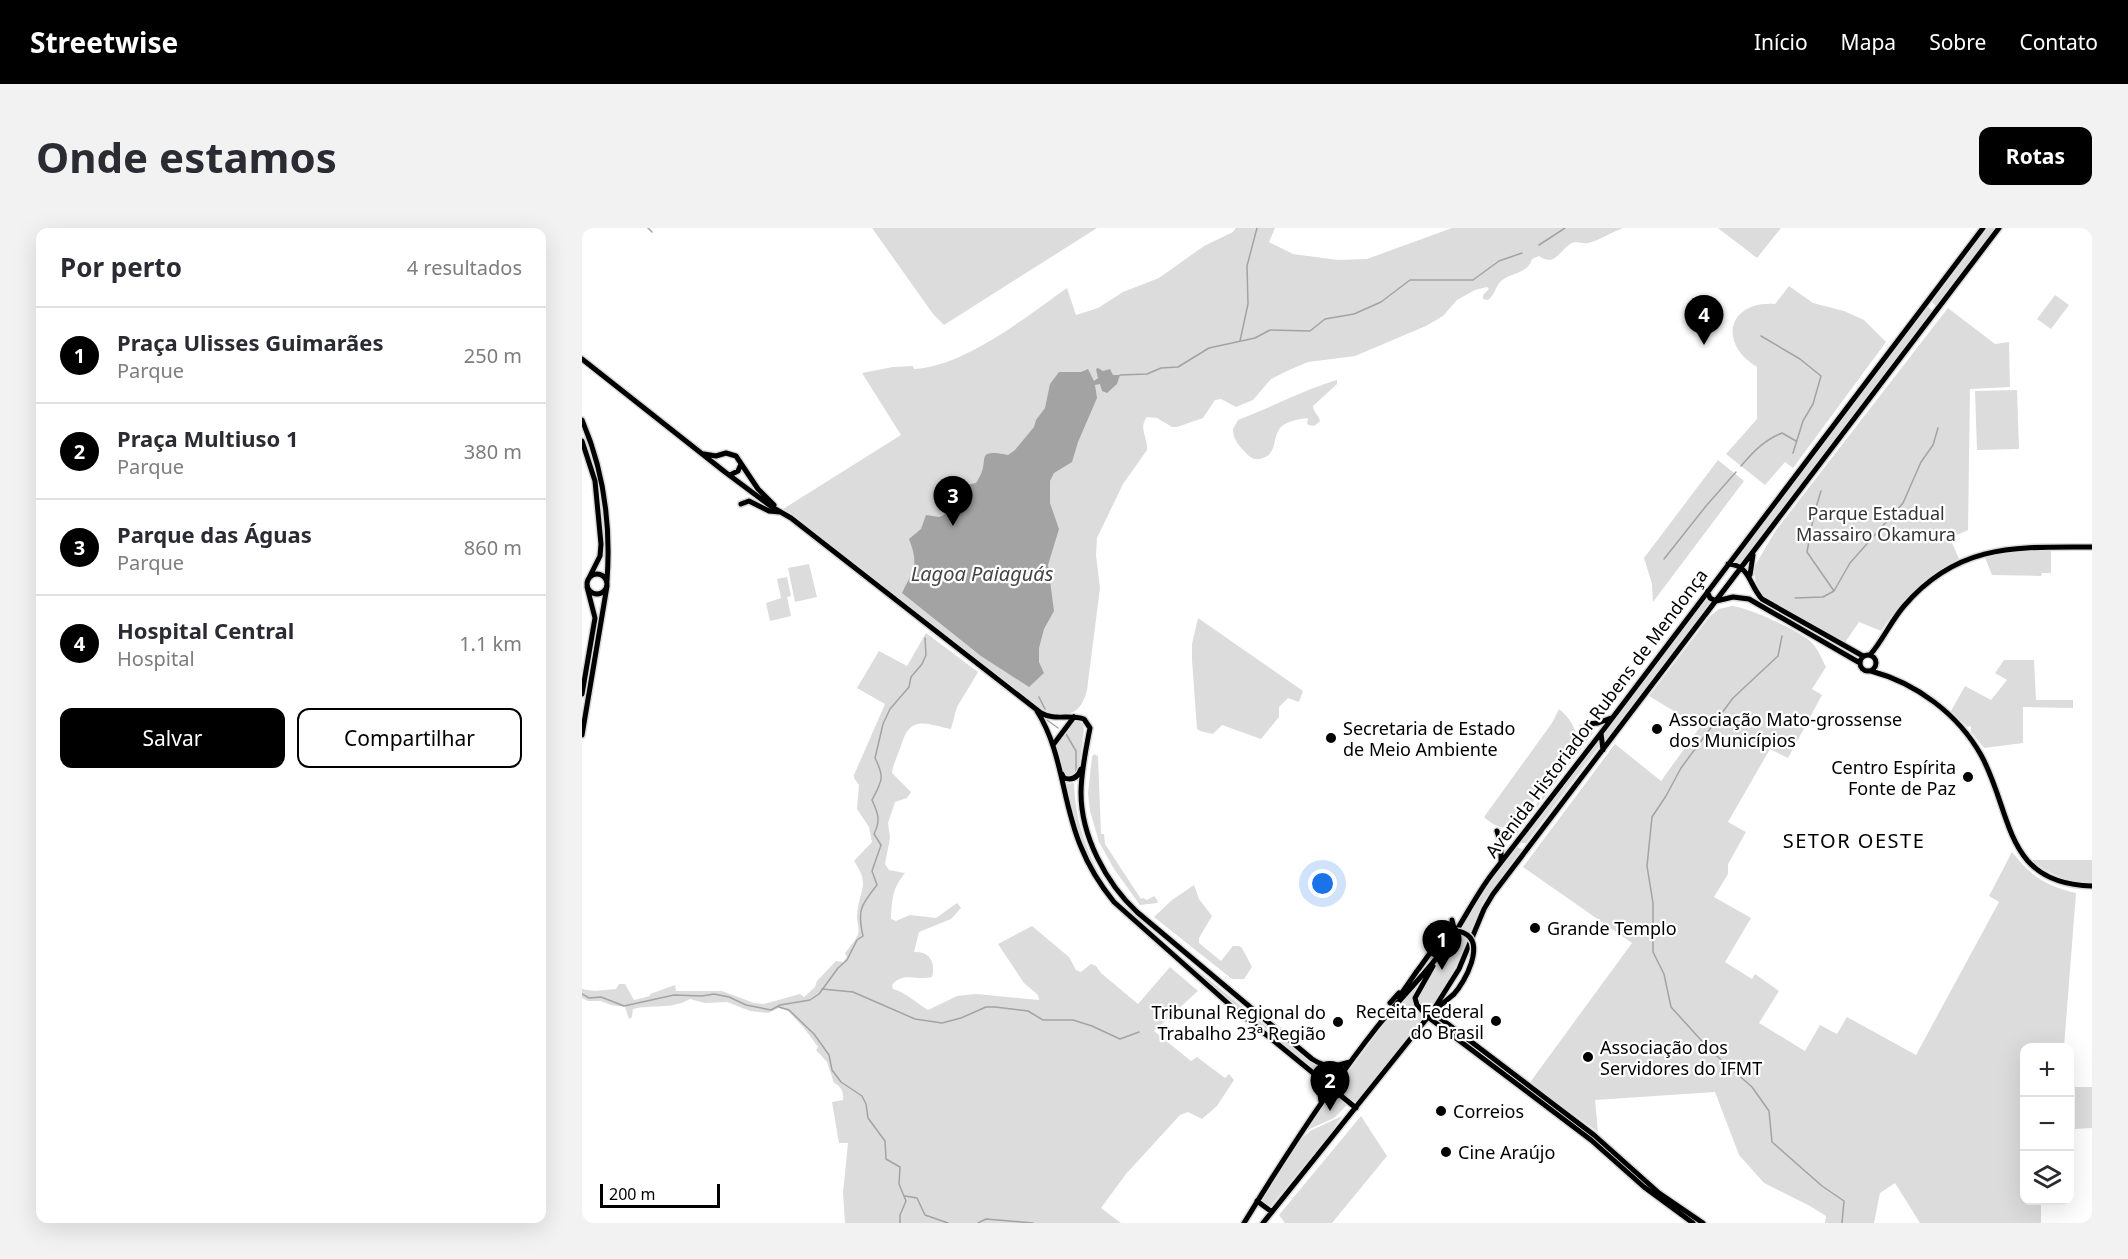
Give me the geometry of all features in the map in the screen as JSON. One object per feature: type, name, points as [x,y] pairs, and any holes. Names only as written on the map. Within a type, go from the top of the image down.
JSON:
[{"type":"main road","name":"Avenida Historiador Rubens de Mendonça","points":[[1244,1223],[1331,1088],[1385,1017],[1436,959],[1500,862],[1601,733],[1983,228]]},
{"type":"main road","name":"Avenida Historiador Rubens de Mendonça","points":[[1263,1223],[1430,1015],[1459,969],[1484,909],[1530,845],[1999,228]]},
{"type":"main road","points":[[582,359],[718,467],[782,512]]},
{"type":"main road","points":[[582,364],[590,366]]},
{"type":"main road","points":[[582,420],[597,458],[608,530],[607,583],[582,735]]},
{"type":"main road","points":[[582,441],[595,481],[601,544],[600,556],[587,587],[595,618],[582,694]]},
{"type":"main road","points":[[703,454],[733,454],[758,489],[782,512],[1034,707],[1054,718],[1084,719],[1090,728],[1081,793],[1088,833],[1106,872],[1120,895],[1137,912],[1320,1064],[1331,1067],[1351,1062]]},
{"type":"main road","points":[[718,467],[721,455]]},
{"type":"main road","points":[[730,475],[738,471],[741,464]]},
{"type":"main road","points":[[741,504],[749,501],[775,513],[782,512]]},
{"type":"main road","points":[[1860,663],[1878,646],[1902,608],[1918,592],[1931,580],[1962,562],[1991,552],[2017,548],[2092,547]]},
{"type":"main road","points":[[1749,577],[1753,552]]},
{"type":"main road","points":[[1728,564],[1742,567],[1762,599],[1860,663],[1863,669],[1888,675]]},
{"type":"main road","points":[[587,587],[591,593],[598,595],[604,592],[607,583],[604,576],[598,574],[592,575],[588,580]]},
{"type":"main road","points":[[1707,591],[1710,598],[1716,601],[1733,597],[1749,599],[1866,656],[1876,662],[1888,675],[1940,706],[1970,737],[1987,768],[2014,841],[2030,864],[2063,883],[2074,886],[2092,886]]},
{"type":"main road","points":[[1871,671],[1875,668],[1878,646]]},
{"type":"main road","points":[[1034,707],[1053,745],[1080,847],[1113,900],[1128,917],[1356,1108]]},
{"type":"main road","points":[[1053,745],[1074,717]]},
{"type":"main road","points":[[1587,724],[1598,723],[1613,717]]},
{"type":"main road","points":[[1601,733],[1604,750]]},
{"type":"main road","points":[[1059,770],[1065,778],[1071,779],[1079,774],[1084,762]]},
{"type":"main road","points":[[1497,831],[1501,844],[1500,862]]},
{"type":"main road","points":[[1515,844],[1522,847],[1530,845]]},
{"type":"main road","points":[[1452,920],[1455,932]]},
{"type":"main road","points":[[1390,1003],[1447,934],[1455,931],[1464,933],[1471,940],[1473,952],[1465,978],[1454,994],[1430,1015]]},
{"type":"main road","points":[[1436,959],[1415,998],[1417,1005],[1591,1140],[1644,1187],[1693,1223]]},
{"type":"main road","points":[[1385,1017],[1417,971]]},
{"type":"main road","points":[[1440,1019],[1440,1011],[1444,1004]]},
{"type":"main road","points":[[1430,1015],[1440,1019],[1594,1135],[1659,1192],[1703,1223]]},
{"type":"main road","points":[[1277,1044],[1284,1036]]},
{"type":"main road","points":[[1317,1077],[1321,1102]]},
{"type":"main road","points":[[1257,1201],[1272,1212]]},
{"type":"green space","points":[[872,228],[1097,228],[944,325],[933,314]]},
{"type":"green space","points":[[1236,228],[1275,228],[1269,242],[1293,254],[1338,260],[1367,259],[1452,228],[1623,228],[1592,242],[1570,244],[1550,260],[1539,256],[1532,259],[1524,270],[1501,281],[1488,300],[1483,299],[1483,295],[1489,289],[1487,287],[1475,290],[1457,300],[1443,316],[1426,326],[1355,356],[1308,362],[1289,370],[1271,379],[1253,400],[1236,407],[1221,399],[1215,400],[1203,418],[1177,427],[1172,427],[1157,418],[1147,417],[1143,429],[1147,450],[1123,484],[1097,538],[1096,555],[1100,588],[1087,690],[1085,698],[1074,712],[1048,714],[783,509],[901,435],[862,373],[893,367],[913,366],[914,369],[934,366],[954,359],[1014,326],[1067,288],[1076,315],[1098,308],[1123,292],[1159,278],[1204,246],[1233,232]]},
{"type":"green space","points":[[1718,228],[1781,228],[1757,258]]},
{"type":"green space","points":[[1988,228],[1996,228],[1936,306],[1932,302]]},
{"type":"green space","points":[[1789,286],[1813,303],[1844,311],[1864,320],[1886,342],[1793,468],[1785,462],[1765,485],[1726,454],[1757,419],[1757,367],[1745,358],[1737,347],[1733,336],[1733,326],[1746,309],[1775,304]]},
{"type":"green space","points":[[2055,295],[2069,305],[2051,329],[2037,319]]},
{"type":"green space","points":[[1928,307],[1933,311],[1740,564],[1734,561]]},
{"type":"green space","name":"Parque Estadual Massairo Okamura","points":[[1948,308],[1995,344],[2009,342],[2010,387],[1970,389],[1968,530],[1950,538],[1959,559],[1935,573],[1915,590],[1881,631],[1859,622],[1844,644],[1758,591],[1753,569],[1776,530]]},
{"type":"green space","points":[[1337,380],[1337,384],[1313,406],[1320,421],[1314,426],[1309,425],[1307,424],[1308,418],[1293,421],[1281,427],[1268,456],[1254,459],[1237,443],[1233,429],[1238,420]]},
{"type":"green space","points":[[2017,390],[2019,449],[1977,450],[1975,391]]},
{"type":"green space","points":[[1718,460],[1744,481],[1653,602],[1652,584],[1644,558]]},
{"type":"green space","points":[[2051,550],[2051,573],[2042,573],[2041,576],[1992,575],[1984,555]]},
{"type":"green space","points":[[809,564],[817,597],[795,602],[788,568]]},
{"type":"green space","points":[[787,577],[791,596],[787,597],[791,616],[770,621],[766,603],[781,598],[777,579]]},
{"type":"green space","points":[[1706,597],[1712,601],[1605,740],[1602,733]]},
{"type":"green space","points":[[1739,607],[1798,633],[1812,643],[1826,667],[1812,689],[1822,695],[1788,758],[1770,749],[1728,822],[1746,832],[1728,864],[1728,874],[1714,897],[1751,918],[1725,962],[1752,979],[1755,974],[1779,991],[1759,1023],[1805,1051],[1820,1025],[1837,1034],[1847,1017],[1916,1055],[1999,902],[1989,896],[2012,852],[2032,874],[2056,887],[2076,893],[2064,1043],[2020,1043],[2020,1205],[2041,1205],[2041,1223],[1920,1223],[1895,1183],[1880,1193],[1874,1223],[1825,1223],[1826,1216],[1764,1183],[1739,1155],[1715,1092],[1595,1100],[1598,1132],[1531,1084],[1632,943],[1523,867],[1615,744],[1661,781],[1700,727],[1649,696],[1710,616],[1719,609]]},
{"type":"green space","points":[[1198,618],[1303,691],[1299,702],[1288,698],[1279,707],[1279,717],[1261,739],[1222,725],[1213,734],[1197,729],[1192,644]]},
{"type":"green space","points":[[926,633],[978,672],[957,707],[951,729],[927,724],[914,725],[905,736],[894,763],[892,773],[911,792],[907,798],[895,802],[888,823],[890,838],[885,864],[889,870],[905,873],[897,884],[891,919],[896,921],[910,915],[936,918],[957,903],[961,908],[951,919],[919,932],[914,952],[928,956],[933,967],[932,977],[901,978],[892,985],[893,989],[928,1010],[957,996],[976,994],[1039,1000],[1038,995],[1024,983],[998,944],[1032,926],[1069,957],[1076,970],[1081,972],[1091,964],[1096,966],[1101,973],[1138,1004],[1170,967],[1198,991],[1154,1031],[1191,1061],[1197,1057],[1225,1078],[1229,1074],[1234,1080],[1217,1106],[1202,1119],[1188,1112],[1180,1115],[1126,1174],[1101,1208],[1121,1223],[845,1223],[843,1193],[848,1143],[839,1143],[832,1102],[843,1100],[842,1092],[834,1083],[827,1062],[816,1050],[818,1047],[788,1011],[779,1008],[768,1013],[750,1011],[727,1002],[705,1003],[690,999],[669,1006],[633,1009],[632,1017],[629,1019],[625,1007],[582,998],[582,989],[594,991],[616,989],[619,984],[625,984],[634,1000],[675,985],[676,991],[722,991],[754,1003],[764,1004],[800,994],[804,997],[836,961],[843,962],[847,957],[845,953],[858,934],[857,915],[863,882],[854,861],[872,842],[869,827],[857,809],[859,785],[854,775],[885,704],[857,688],[879,651],[907,666]]},
{"type":"green space","points":[[2004,660],[2034,660],[2036,700],[2073,700],[2073,708],[2023,707],[2023,743],[1984,748],[1971,732],[1971,726],[1967,727],[1951,711],[1965,686],[1991,700],[2007,680],[1995,673]]},
{"type":"green space","points":[[1559,709],[1572,725],[1577,745],[1514,826],[1501,827],[1494,824],[1484,817],[1552,723]]},
{"type":"green space","points":[[1077,720],[1083,724],[1084,729],[1079,769],[1074,777],[1062,775],[1054,745]]},
{"type":"green space","points":[[1579,724],[1593,733],[1516,835],[1512,836],[1505,832],[1519,827],[1581,747],[1583,738]]},
{"type":"green space","points":[[1600,737],[1601,744],[1526,843],[1519,843]]},
{"type":"green space","points":[[1094,754],[1098,756],[1101,834],[1104,834],[1105,844],[1141,899],[1147,900],[1154,896],[1157,903],[1140,905],[1114,869],[1099,842],[1090,811],[1088,793]]},
{"type":"green space","points":[[1074,783],[1075,802],[1084,839],[1099,874],[1121,905],[1279,1038],[1233,1005],[1134,921],[1114,901],[1081,848],[1063,784]]},
{"type":"green space","points":[[1516,847],[1522,849],[1483,902],[1458,962],[1445,986],[1421,1022],[1358,1102],[1352,1101],[1336,1088],[1397,1007],[1423,978]]},
{"type":"green space","points":[[2031,860],[2092,860],[2092,883],[2060,877]]},
{"type":"green space","points":[[1194,885],[1199,899],[1212,916],[1199,938],[1199,943],[1221,961],[1233,946],[1242,948],[1252,967],[1244,979],[1232,979],[1154,917],[1172,900]]},
{"type":"green space","points":[[1282,1039],[1316,1065],[1323,1068],[1340,1069],[1329,1083],[1280,1042]]},
{"type":"green space","points":[[2075,1087],[2092,1087],[2092,1128],[2075,1129]]},
{"type":"green space","points":[[1332,1093],[1347,1105],[1334,1118],[1305,1131]]},
{"type":"green space","points":[[1342,1116],[1271,1206],[1262,1201],[1301,1139],[1310,1131]]},
{"type":"green space","points":[[1361,1116],[1387,1156],[1332,1223],[1285,1223],[1279,1215]]},
{"type":"water","name":"Lagoa Paiaguás","points":[[1088,369],[1094,381],[1098,378],[1096,369],[1103,371],[1110,369],[1113,375],[1120,375],[1117,384],[1107,393],[1102,391],[1100,384],[1095,385],[1097,398],[1072,462],[1054,473],[1050,481],[1050,503],[1059,529],[1048,565],[1054,611],[1044,629],[1039,648],[1039,662],[1044,673],[1029,687],[981,656],[902,593],[914,566],[914,555],[909,539],[921,529],[926,515],[939,517],[944,515],[948,505],[946,498],[955,487],[976,483],[981,475],[986,455],[997,453],[1008,455],[1015,450],[1034,427],[1045,408],[1050,384],[1059,372],[1081,372]]},
{"type":"waterway","points":[[648,228],[652,232]]},
{"type":"waterway","points":[[1240,341],[1248,304],[1247,266],[1257,228]]},
{"type":"waterway","points":[[1539,245],[1565,228]]},
{"type":"waterway","points":[[1120,375],[1147,374],[1161,368],[1178,367],[1209,348],[1255,338],[1270,330],[1310,331],[1325,319],[1354,314],[1381,302],[1410,280],[1473,280],[1499,261],[1522,253]]},
{"type":"waterway","points":[[1761,336],[1800,359],[1821,376],[1813,404],[1803,421],[1793,453]]},
{"type":"waterway","points":[[1834,591],[1850,563],[1903,503],[1921,462],[1933,445],[1938,428]]},
{"type":"waterway","points":[[1741,466],[1759,447],[1782,433],[1796,441]]},
{"type":"waterway","points":[[1664,559],[1736,472]]},
{"type":"waterway","points":[[1795,598],[1823,597],[1834,591],[1807,552],[1821,491]]},
{"type":"waterway","points":[[1782,636],[1778,656],[1733,698],[1681,768],[1652,817],[1647,866],[1653,903],[1653,952],[1664,974],[1671,1007],[1710,1050],[1752,1087],[1769,1111],[1772,1142],[1822,1186],[1844,1201],[1842,1223]]},
{"type":"waterway","points":[[582,994],[589,998],[601,997],[624,1006],[674,995],[714,994],[729,997],[746,1005],[771,1010],[780,1005],[810,1000],[819,994],[838,968],[847,960],[857,940],[863,936],[860,920],[862,908],[877,885],[872,871],[881,845],[874,834],[878,817],[872,800],[881,779],[875,758],[883,724],[890,709],[909,687],[911,677],[926,655],[925,638]]},
{"type":"waterway","points":[[1039,697],[1045,709]]},
{"type":"waterway","points":[[1047,720],[1058,728]]},
{"type":"waterway","points":[[1066,734],[1076,751],[1076,773]]},
{"type":"waterway","points":[[822,989],[853,992],[915,1019],[942,1023],[986,1007],[995,1007],[1028,1011],[1043,1020],[1073,1020],[1120,1039],[1139,1032]]},
{"type":"waterway","points":[[779,1007],[789,1010],[814,1034],[829,1055],[832,1070],[841,1082],[862,1096],[868,1118],[885,1141],[886,1159],[900,1167],[899,1184],[906,1201],[900,1215],[900,1223]]},
{"type":"waterway","points":[[905,1196],[917,1198],[925,1215],[948,1223]]},
{"type":"waterway","points":[[978,1223],[986,1219],[1033,1223]]},
{"type":"place","name":"Hospital Central","points":[[1704,345]]},
{"type":"place","name":"Parque das Águas","points":[[953,526]]},
{"type":"place","name":"Associação Mato-grossense dos Municípios","points":[[1657,729]]},
{"type":"place","name":"Secretaria de Estado de Meio Ambiente","points":[[1331,738]]},
{"type":"place","name":"Centro Espírita Fonte de Paz","points":[[1968,777]]},
{"type":"place","name":"Grande Templo","points":[[1535,928]]},
{"type":"place","name":"Praça Ulisses Guimarães","points":[[1442,970]]},
{"type":"place","name":"Receita Federal do Brasil","points":[[1496,1021]]},
{"type":"place","name":"Tribunal Regional do Trabalho 23ª Região","points":[[1338,1022]]},
{"type":"place","name":"Associação dos Servidores do IFMT","points":[[1588,1057]]},
{"type":"place","name":"Praça Multiuso 1","points":[[1330,1111]]},
{"type":"place","name":"Correios","points":[[1441,1111]]},
{"type":"place","name":"Cine Araújo","points":[[1446,1152]]},
{"type":"district","name":"SETOR OESTE","points":[[1854,840]]}]
